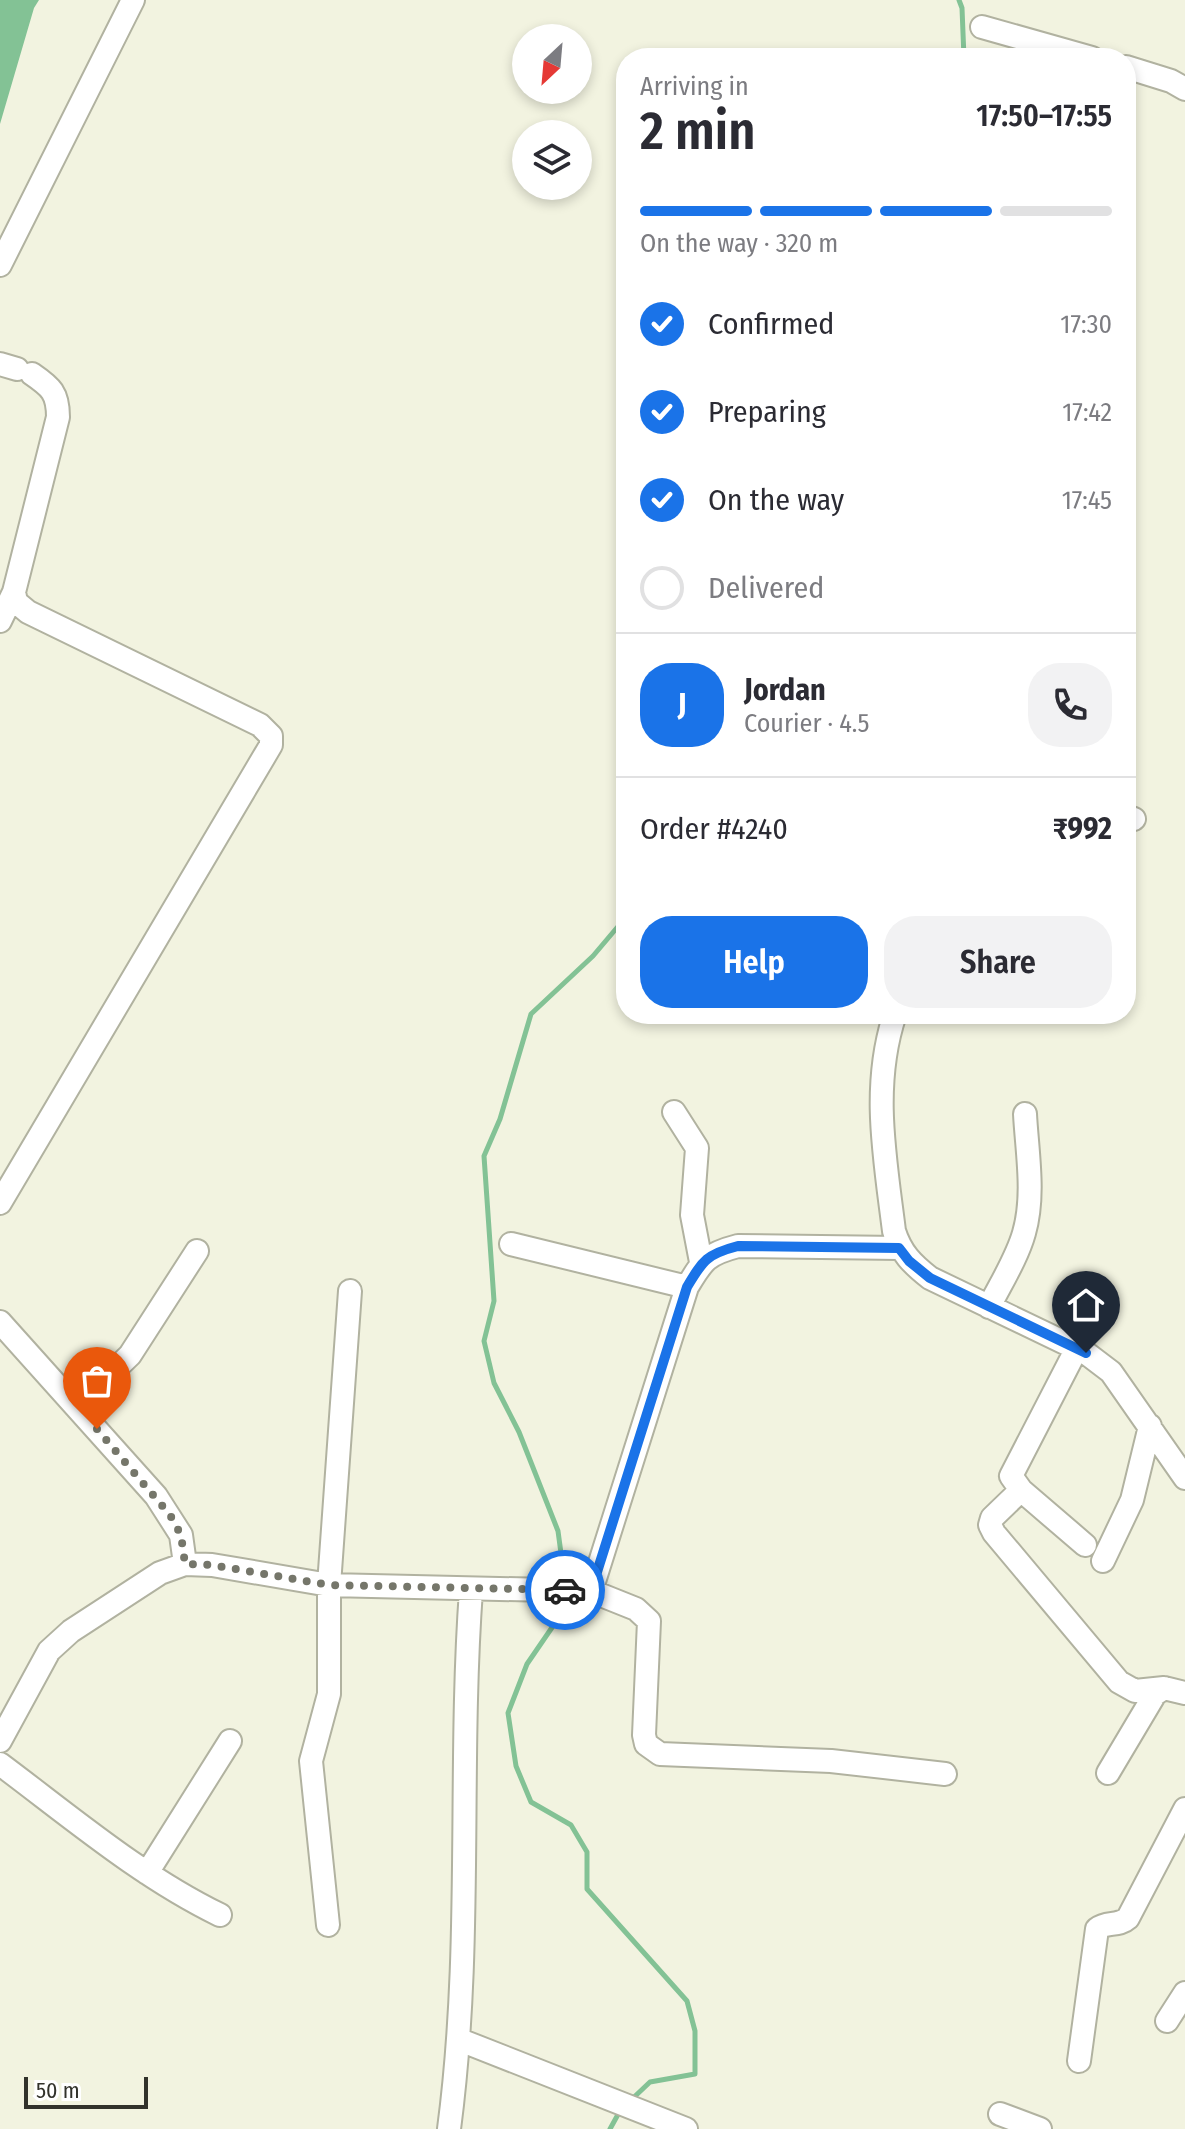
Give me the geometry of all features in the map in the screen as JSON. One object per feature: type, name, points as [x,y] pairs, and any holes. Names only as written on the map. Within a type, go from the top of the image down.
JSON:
[{"type":"street","points":[[0,265],[133,0]]},
{"type":"street","points":[[982,27],[1057,48]]},
{"type":"street","points":[[1136,70],[1171,81],[1185,89]]},
{"type":"street","points":[[0,621],[14,592],[58,417],[58,399],[52,387],[16,369]]},
{"type":"street","points":[[0,1203],[271,745],[271,736],[260,725],[28,612],[16,602],[14,592]]},
{"type":"street","points":[[892,1024],[880,1096],[894,1231],[899,1248],[930,1278],[1077,1348],[1111,1372],[1185,1478]]},
{"type":"street","points":[[674,1112],[697,1148],[692,1215],[701,1262]]},
{"type":"street","points":[[989,1307],[1016,1252],[1027,1218],[1030,1194],[1025,1114]]},
{"type":"street","points":[[511,1244],[687,1287]]},
{"type":"street","points":[[583,1590],[687,1287],[701,1262],[713,1252],[738,1246],[899,1248]]},
{"type":"street","points":[[77,1406],[130,1355],[197,1251]]},
{"type":"street","points":[[328,1925],[311,1761],[329,1694],[329,1585],[350,1291]]},
{"type":"street","points":[[0,1322],[170,1515],[181,1535],[185,1564]]},
{"type":"street","points":[[1077,1348],[1011,1476],[1021,1490],[1085,1545]]},
{"type":"street","points":[[1103,1561],[1132,1500],[1150,1426]]},
{"type":"street","points":[[1021,1490],[992,1518],[990,1525],[994,1533],[1119,1682],[1135,1691],[1174,1691]]},
{"type":"street","points":[[0,1741],[49,1651],[71,1631],[160,1573],[185,1564],[212,1565],[329,1585],[583,1590],[636,1609],[649,1621],[644,1735],[646,1744],[660,1754],[831,1761],[945,1774]]},
{"type":"street","points":[[449,2129],[460,2040],[466,1856],[464,1690],[471,1590]]},
{"type":"street","points":[[1108,1773],[1155,1694],[1174,1691]]},
{"type":"street","points":[[147,1873],[230,1741]]},
{"type":"street","points":[[0,1764],[147,1873],[178,1894],[220,1915]]},
{"type":"street","points":[[1079,2061],[1097,1929],[1103,1924],[1122,1923],[1128,1918],[1185,1809]]},
{"type":"street","points":[[1167,2021],[1185,1993]]},
{"type":"street","points":[[460,2040],[686,2129]]},
{"type":"street","points":[[1000,2114],[1040,2129]]},
{"type":"shaded area","points":[[0,0],[39,0],[0,124]]},
{"type":"waterway","points":[[959,0],[964,48]]},
{"type":"waterway","points":[[565,1583],[558,1531],[519,1432],[494,1383],[484,1341],[494,1301],[484,1156],[500,1119],[531,1014],[593,956],[616,929]]},
{"type":"waterway","points":[[564,1597],[564,1610],[527,1664],[508,1713],[516,1766],[531,1802],[571,1825],[587,1852],[587,1889],[687,2001],[695,2031],[695,2074],[650,2082],[631,2100]]},
{"type":"waterway","points":[[610,2129],[621,2109]]},
{"type":"way so far","points":[[97,1429],[170,1515],[181,1535],[185,1564],[212,1565],[329,1585],[565,1590]]},
{"type":"route","points":[[565,1590],[591,1591],[687,1287],[701,1262],[713,1252],[738,1246],[899,1248],[930,1278],[1086,1353]]}]
